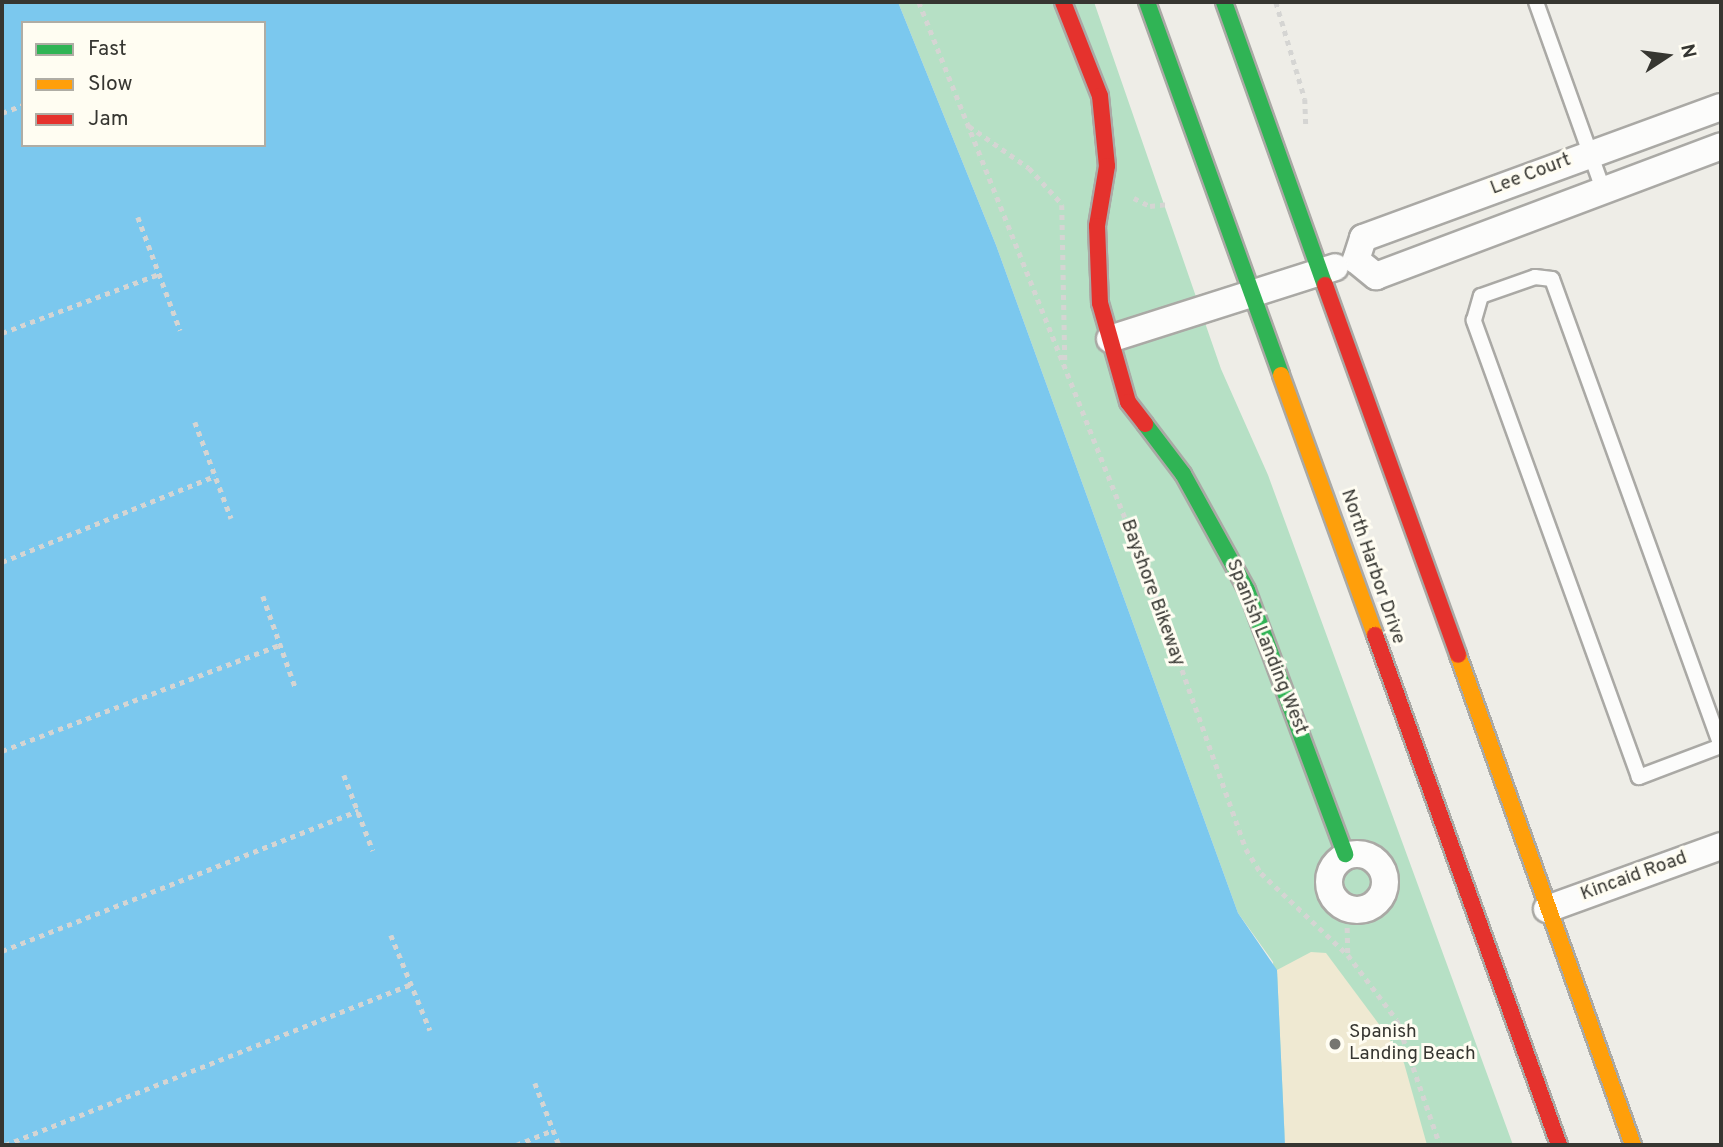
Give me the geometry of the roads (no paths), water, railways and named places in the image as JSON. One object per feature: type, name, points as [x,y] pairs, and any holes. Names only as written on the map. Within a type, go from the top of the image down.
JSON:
[{"type":"main road","name":"Spanish Landing West","points":[[1063,2],[1100,96],[1107,166],[1097,226],[1099,278],[1110,339],[1128,402],[1183,474],[1247,590],[1345,855]]},
{"type":"main road","name":"North Harbor Drive","points":[[1147,2],[1559,1145]]},
{"type":"main road","points":[[1224,2],[1546,909],[1633,1145]]},
{"type":"street","name":"Lee Court","points":[[1721,107],[1589,153],[1363,238],[1356,260],[1376,276],[1721,146]]},
{"type":"street","points":[[1110,339],[1356,260]]},
{"type":"street","name":"Kincaid Road","points":[[1546,909],[1721,846]]},
{"type":"street","points":[[1363,854],[1386,881],[1373,906],[1347,908],[1330,885],[1345,855],[1363,854]]},
{"type":"lane","points":[[1536,2],[1603,189]]},
{"type":"lane","points":[[1535,276],[1552,279],[1721,746],[1639,777],[1474,320],[1481,296],[1535,276]]},
{"type":"water","points":[[2,2],[898,2],[996,245],[1238,913],[1277,970],[1285,1145],[2,1145]]},
{"type":"place","name":"Spanish Landing Beach","points":[[1335,1044]]}]
